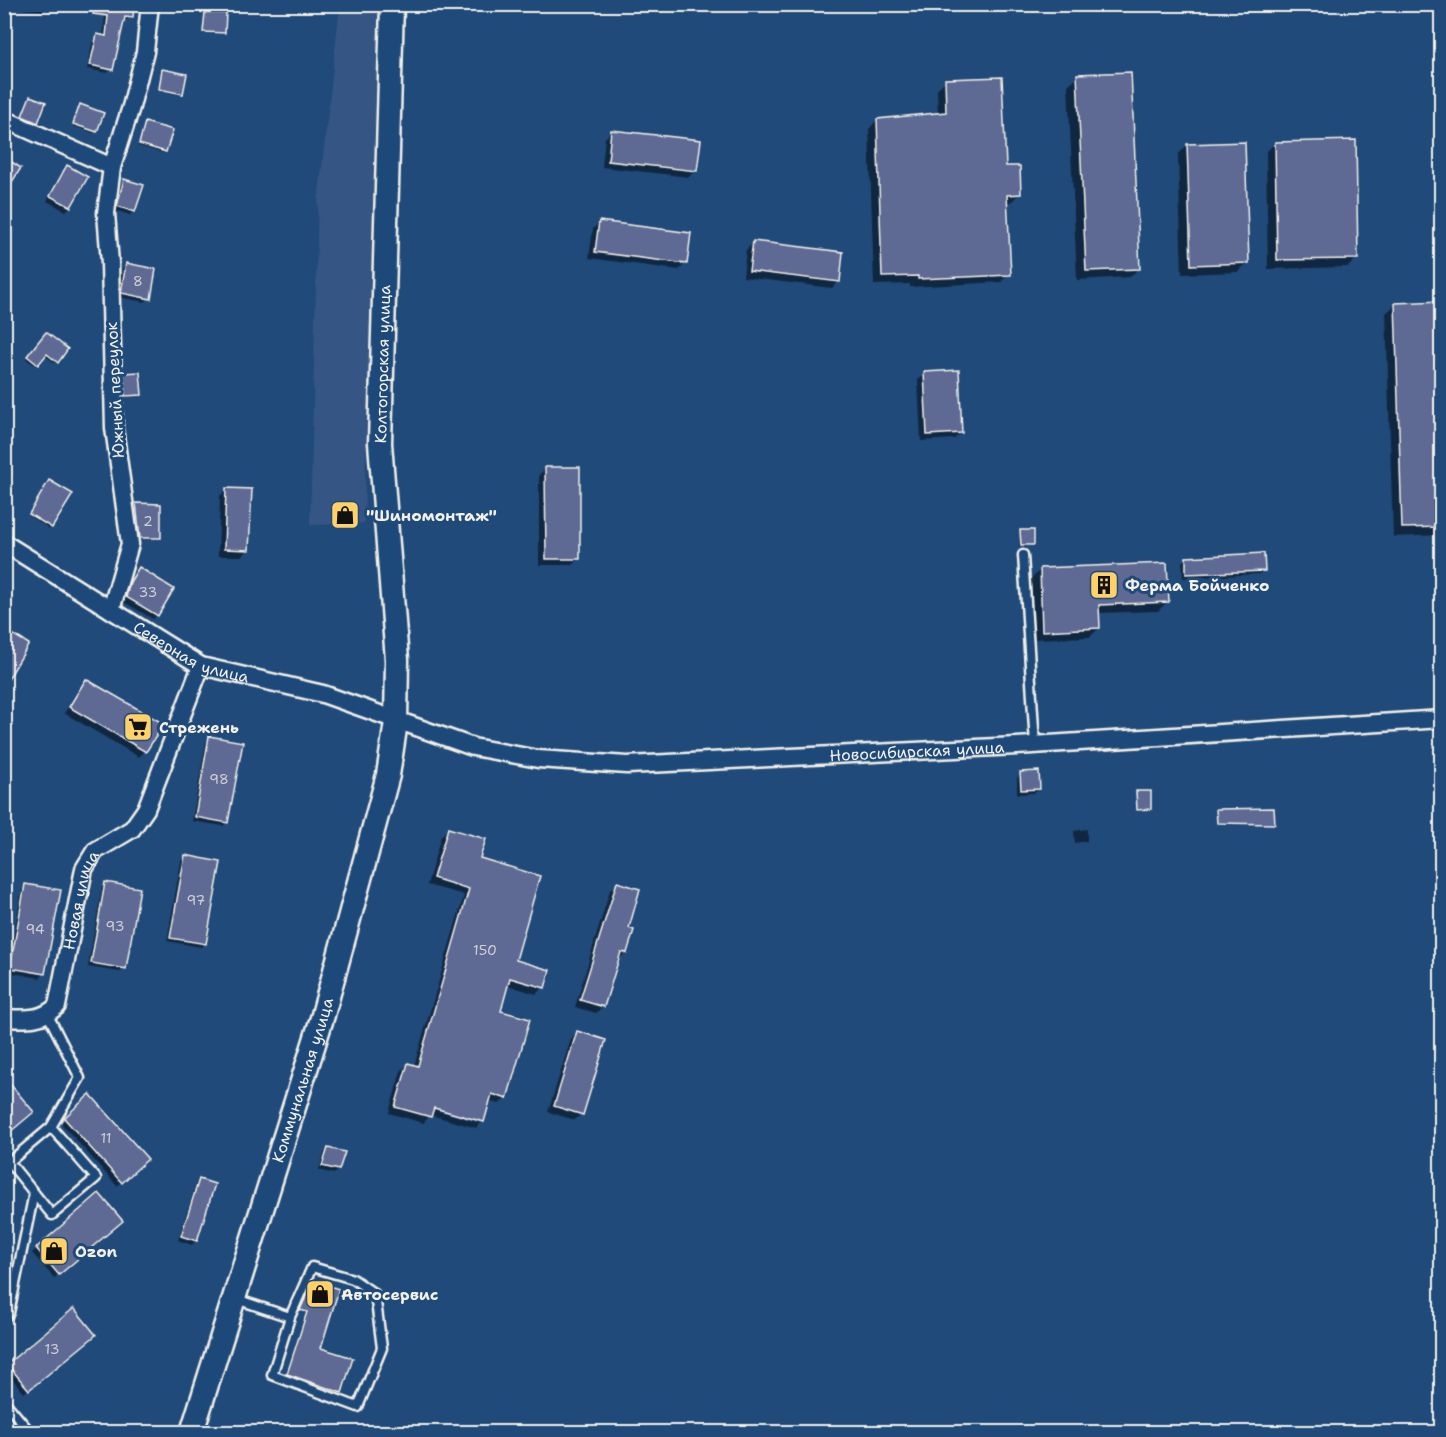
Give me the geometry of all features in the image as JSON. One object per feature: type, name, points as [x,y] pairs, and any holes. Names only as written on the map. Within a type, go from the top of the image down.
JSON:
[{"type":"main road","name":"Колтогорская улица","points":[[392,4],[380,443],[397,660],[396,722]]},
{"type":"main road","name":"Коммунальная улица","points":[[192,1432],[324,1015],[388,775],[396,722]]},
{"type":"street","name":"Южный переулок","points":[[111,610],[130,544],[114,428],[110,263],[106,213],[112,167],[142,63],[150,4]]},
{"type":"street","points":[[4,119],[112,167]]},
{"type":"street","name":"Северная улица","points":[[4,543],[201,666],[217,672],[290,684],[396,722]]},
{"type":"street","name":"Новая улица","points":[[48,1015],[57,1006],[84,869],[95,851],[132,829],[146,809],[201,666]]},
{"type":"street","name":"Новосибирская улица","points":[[396,722],[473,747],[516,755],[627,765],[1035,745],[1442,719]]},
{"type":"street","points":[[4,1017],[35,1019],[48,1015]]},
{"type":"lane","points":[[1023,555],[1035,745]]},
{"type":"lane","points":[[48,1015],[80,1078],[51,1127],[7,1162],[52,1215],[96,1178],[51,1127]]},
{"type":"lane","points":[[4,1318],[9,1313],[34,1193]]},
{"type":"lane","points":[[312,1267],[353,1279],[375,1294],[382,1348],[358,1407],[272,1375],[290,1317],[312,1267]]},
{"type":"lane","points":[[233,1298],[290,1317]]},
{"type":"lane","points":[[4,1401],[30,1432]]},
{"type":"shaded area","points":[[340,5],[378,5],[364,523],[310,525],[318,202]]},
{"type":"building","points":[[94,4],[134,4],[133,18],[125,17],[113,70],[90,65],[97,34],[106,36],[108,16],[93,14]]},
{"type":"building","points":[[205,12],[226,13],[225,33],[203,32]]},
{"type":"building","points":[[162,69],[187,74],[183,94],[159,89]]},
{"type":"building","points":[[1131,72],[1140,269],[1086,271],[1077,74]]},
{"type":"building","points":[[1002,77],[1006,166],[1020,166],[1021,194],[1007,195],[1011,275],[918,279],[918,276],[882,277],[877,119],[946,112],[945,79]]},
{"type":"building","points":[[30,96],[46,102],[38,123],[22,116]]},
{"type":"building","points":[[80,104],[104,113],[97,132],[73,124]]},
{"type":"building","points":[[145,122],[173,130],[166,152],[139,144]]},
{"type":"building","points":[[611,130],[701,140],[697,171],[608,161]]},
{"type":"building","points":[[1356,140],[1358,259],[1277,260],[1275,142]]},
{"type":"building","points":[[1245,142],[1249,263],[1191,265],[1187,144]]},
{"type":"building","points":[[4,157],[21,168],[4,194]]},
{"type":"building","points":[[67,165],[88,177],[71,207],[50,196]]},
{"type":"building","points":[[124,179],[144,185],[135,212],[117,206]]},
{"type":"building","points":[[599,221],[691,233],[687,264],[595,252]]},
{"type":"building","points":[[753,241],[843,252],[840,282],[749,271]]},
{"type":"building","points":[[126,263],[156,269],[151,299],[121,293]]},
{"type":"building","points":[[1442,301],[1442,527],[1402,528],[1395,303]]},
{"type":"building","points":[[46,332],[68,349],[58,363],[47,354],[38,365],[27,356]]},
{"type":"building","points":[[959,370],[962,433],[927,435],[924,372]]},
{"type":"building","points":[[140,372],[142,395],[125,396],[123,373]]},
{"type":"building","points":[[545,467],[580,467],[580,559],[546,559]]},
{"type":"building","points":[[49,480],[73,494],[52,528],[29,514]]},
{"type":"building","points":[[226,488],[252,489],[249,550],[224,549]]},
{"type":"building","points":[[136,503],[161,504],[161,538],[140,538]]},
{"type":"building","points":[[1020,530],[1034,530],[1034,545],[1021,545]]},
{"type":"building","points":[[1264,553],[1265,571],[1186,574],[1186,557]]},
{"type":"building","name":"Ферма Бойченко","points":[[1167,563],[1169,602],[1099,605],[1100,628],[1042,631],[1040,568]]},
{"type":"building","points":[[139,567],[174,589],[158,616],[126,597],[130,582]]},
{"type":"building","points":[[4,629],[29,644],[4,686]]},
{"type":"building","points":[[86,679],[164,724],[146,752],[69,707]]},
{"type":"building","points":[[209,736],[243,742],[228,823],[195,817]]},
{"type":"building","points":[[1039,771],[1040,789],[1021,790],[1020,772]]},
{"type":"building","points":[[1136,791],[1151,791],[1151,809],[1137,810]]},
{"type":"building","points":[[1274,808],[1275,824],[1217,823],[1216,809]]},
{"type":"building","points":[[448,828],[486,839],[480,858],[540,876],[516,960],[550,970],[545,988],[510,978],[501,1011],[530,1019],[507,1099],[492,1094],[484,1122],[434,1108],[431,1117],[395,1107],[408,1063],[418,1066],[469,889],[433,878]]},
{"type":"building","points":[[185,855],[221,862],[206,944],[170,938]]},
{"type":"building","points":[[105,882],[140,888],[126,969],[91,963]]},
{"type":"building","points":[[617,882],[640,889],[629,928],[634,930],[627,953],[621,952],[604,1007],[580,1000]]},
{"type":"building","points":[[25,884],[61,890],[45,974],[10,968]]},
{"type":"building","points":[[577,1031],[606,1040],[583,1115],[554,1106]]},
{"type":"building","points":[[4,1077],[34,1112],[4,1137]]},
{"type":"building","points":[[90,1094],[148,1159],[122,1183],[64,1118]]},
{"type":"building","points":[[328,1148],[345,1152],[339,1170],[322,1166]]},
{"type":"building","points":[[199,1179],[215,1184],[197,1241],[181,1236]]},
{"type":"building","points":[[99,1193],[123,1221],[59,1275],[36,1248]]},
{"type":"building","points":[[313,1281],[339,1289],[321,1348],[353,1358],[342,1393],[287,1374],[307,1312],[300,1310]]},
{"type":"building","points":[[74,1308],[96,1335],[29,1390],[7,1364]]},
{"type":"place","name":"\"Шиномонтаж\"","points":[[345,515]]},
{"type":"place","name":"Ферма Бойченко","points":[[1104,585]]},
{"type":"place","name":"Стрежень","points":[[138,727]]},
{"type":"place","name":"Ozon","points":[[54,1251]]},
{"type":"place","name":"Автосервис","points":[[320,1294]]}]
